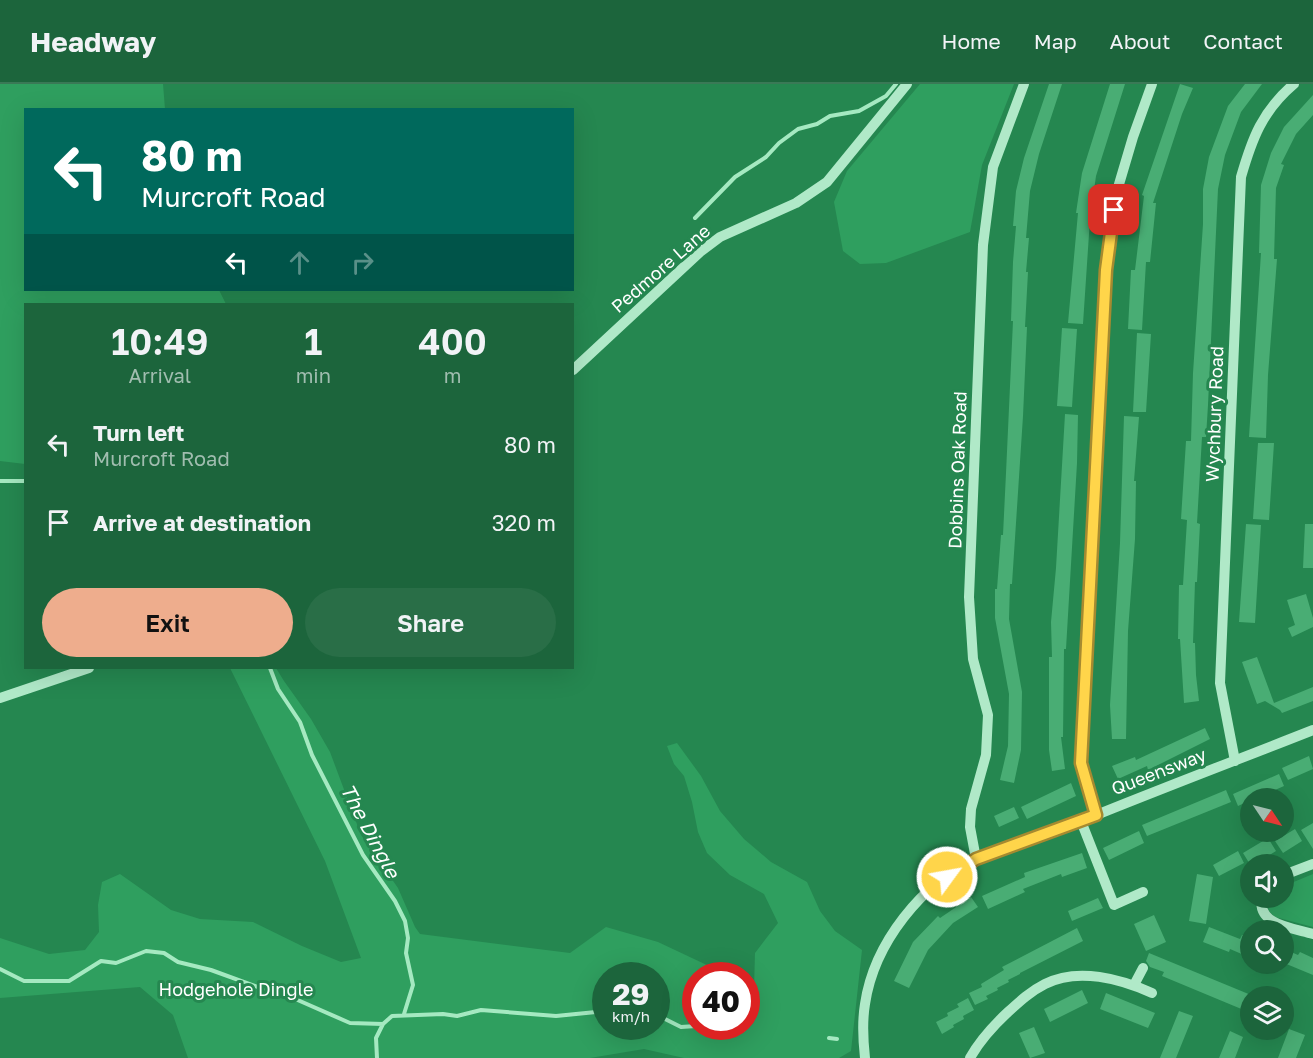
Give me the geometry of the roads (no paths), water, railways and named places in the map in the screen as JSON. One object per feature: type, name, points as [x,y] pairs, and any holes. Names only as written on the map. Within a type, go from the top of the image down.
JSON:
[{"type":"street","name":"Pedmore Lane","points":[[574,369],[700,252],[720,237],[796,203],[827,182],[907,84]]},
{"type":"street","name":"Dobbins Oak Road","points":[[976,859],[970,828],[971,809],[986,754],[988,715],[973,659],[969,597],[982,245],[993,167],[1024,84]]},
{"type":"street","points":[[1096,815],[1081,763],[1106,270],[1117,191],[1152,84]]},
{"type":"street","name":"Wychbury Road","points":[[1235,761],[1220,683],[1241,177],[1257,128],[1270,109],[1294,84]]},
{"type":"street","points":[[0,698],[86,669]]},
{"type":"street","name":"Queensway","points":[[865,1058],[863,1029],[865,1003],[876,965],[888,940],[910,909],[932,887],[976,859],[1081,821],[1313,730]]},
{"type":"street","points":[[1081,821],[1114,905],[1143,892]]},
{"type":"street","points":[[1294,871],[1313,864]]},
{"type":"street","points":[[1263,908],[1264,914],[1271,921],[1313,934]]},
{"type":"street","points":[[1134,985],[1143,968]]},
{"type":"street","points":[[970,1058],[977,1045],[995,1024],[1026,996],[1055,980],[1086,977],[1117,980],[1152,993]]},
{"type":"waterway","points":[[695,218],[735,177],[766,157],[779,143],[798,129],[817,124],[830,116],[859,111],[886,96],[896,84]]},
{"type":"waterway","name":"The Dingle","points":[[0,481],[24,481]]},
{"type":"waterway","name":"The Dingle","points":[[270,669],[278,689],[300,722],[312,755],[363,855],[395,901],[405,921],[408,938],[406,953],[413,985],[404,1014]]},
{"type":"waterway","points":[[0,969],[24,981],[69,981],[101,961],[116,963],[146,951],[164,953],[178,962],[211,970],[266,990],[284,994],[350,1023],[383,1024]]},
{"type":"waterway","name":"The Dingle","points":[[377,1058],[376,1038],[383,1024],[392,1016],[443,1014],[457,1016],[481,1010],[556,1016],[592,1012]]},
{"type":"waterway","name":"The Dingle","points":[[670,1022],[682,1027]]},
{"type":"waterway","name":"The Dingle","points":[[829,1038],[837,1039]]},
{"type":"park label","name":"Hodgehole Dingle","points":[[236,990]]}]
